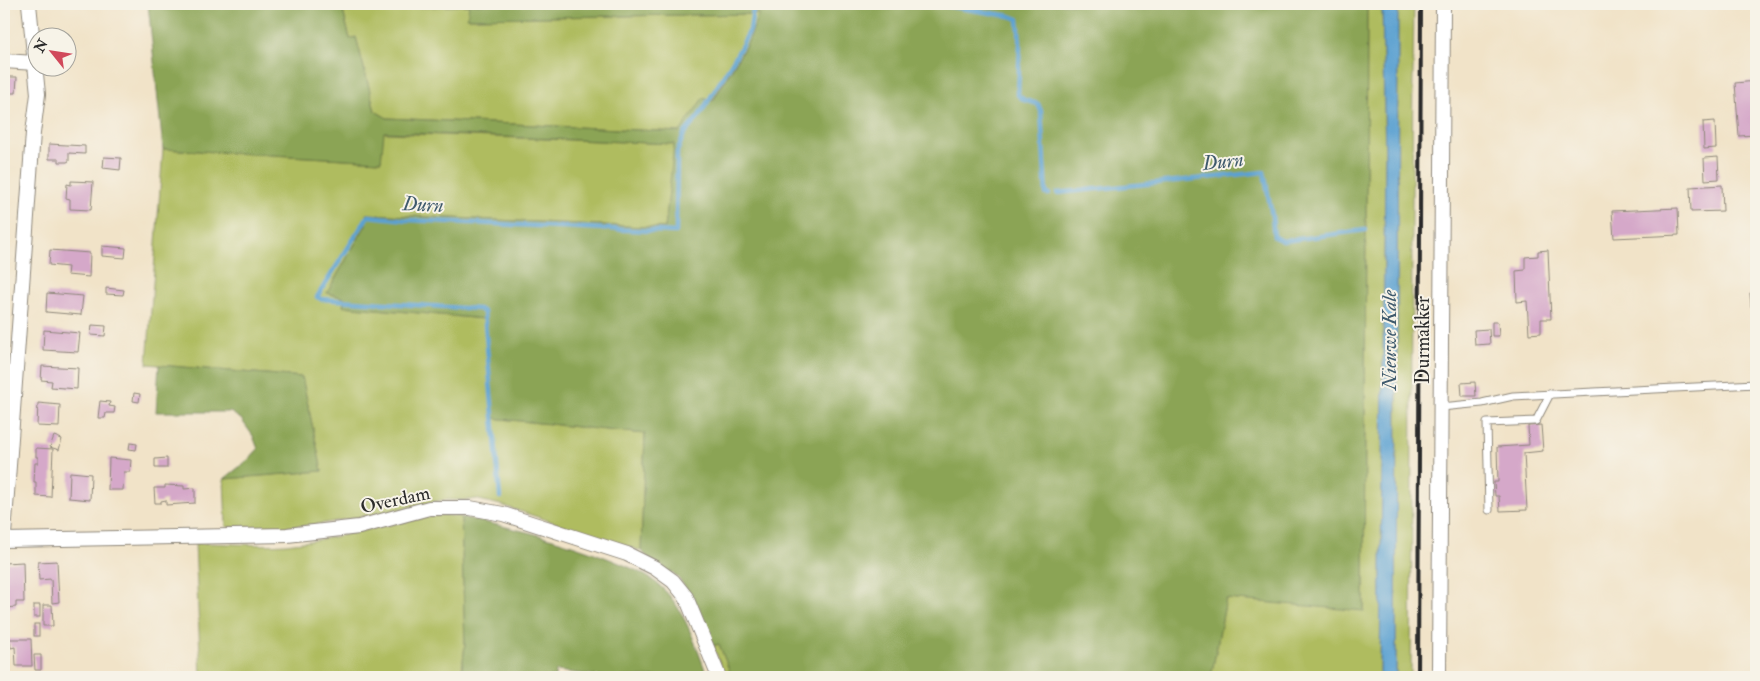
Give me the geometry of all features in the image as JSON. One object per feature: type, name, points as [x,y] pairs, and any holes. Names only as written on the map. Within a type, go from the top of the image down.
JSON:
[{"type":"street","points":[[29,4],[31,28]]},
{"type":"street","name":"Durmakker","points":[[1439,677],[1442,4]]},
{"type":"street","points":[[4,61],[28,63]]},
{"type":"street","points":[[4,535],[33,133],[38,94],[36,78]]},
{"type":"street","name":"Overdam","points":[[4,540],[287,535],[359,527],[429,508],[470,508],[503,514],[627,554],[655,568],[674,581],[686,597],[719,677]]},
{"type":"lane","points":[[1441,407],[1513,396],[1756,384]]},
{"type":"lane","points":[[1489,510],[1487,423],[1536,421],[1550,394]]},
{"type":"green space","points":[[148,4],[1367,4],[1364,611],[1226,599],[1211,677],[732,677],[719,644],[713,646],[695,605],[684,586],[670,570],[673,581],[641,551],[645,434],[492,418],[484,319],[343,306],[345,298],[327,293],[366,225],[366,214],[665,228],[674,144],[384,132],[381,161],[163,149]],"holes":[[[469,5],[467,18],[759,14],[748,42],[713,101],[703,98],[680,132],[387,118],[375,111],[356,37],[350,39],[343,11]]]},
{"type":"green space","points":[[1367,4],[1382,4],[1385,158],[1380,677],[1211,677],[1226,599],[1364,610]]},
{"type":"green space","points":[[1398,4],[1414,4],[1411,677],[1396,677]]},
{"type":"green space","points":[[470,5],[468,18],[759,14],[748,42],[712,101],[703,98],[681,132],[387,118],[375,111],[356,37],[350,39],[343,11]]},
{"type":"green space","points":[[383,132],[675,144],[665,228],[367,214],[366,225],[327,293],[345,298],[343,306],[484,319],[492,418],[645,434],[641,551],[501,505],[475,499],[442,500],[320,524],[274,528],[226,527],[224,479],[322,471],[302,377],[147,364],[163,149],[381,161]]},
{"type":"green space","points":[[159,365],[302,377],[322,471],[224,479],[248,460],[258,449],[253,436],[241,419],[230,412],[156,412]]},
{"type":"green space","points":[[443,515],[461,517],[465,645],[461,677],[201,677],[195,543],[252,545],[306,542]]},
{"type":"green space","points":[[461,517],[553,539],[589,551],[624,565],[656,582],[669,595],[682,614],[708,677],[611,677],[556,671],[555,677],[461,677],[465,645]]},
{"type":"green space","points":[[719,644],[732,677],[726,677],[713,646]]},
{"type":"water","name":"Nieuwe Kale","points":[[1382,4],[1398,4],[1396,677],[1380,677],[1385,158]]},
{"type":"building","points":[[4,77],[17,77],[16,93],[4,93]]},
{"type":"building","points":[[1756,81],[1756,135],[1739,136],[1735,83]]},
{"type":"building","points":[[4,118],[6,119],[5,132],[4,132]]},
{"type":"building","points":[[1715,121],[1716,148],[1704,149],[1703,122]]},
{"type":"building","points":[[49,144],[85,146],[85,154],[69,153],[69,161],[59,162],[59,159],[49,159]]},
{"type":"building","points":[[104,157],[121,158],[120,170],[103,168]]},
{"type":"building","points":[[1718,157],[1719,179],[1705,180],[1704,158]]},
{"type":"building","points":[[71,181],[93,182],[91,210],[70,209],[70,199],[66,198],[67,184],[71,185]]},
{"type":"building","points":[[1722,185],[1723,211],[1691,212],[1690,187]]},
{"type":"building","points":[[1678,208],[1679,235],[1614,238],[1612,211]]},
{"type":"building","points":[[102,246],[126,248],[125,258],[102,256]]},
{"type":"building","points":[[50,250],[90,253],[89,277],[67,275],[68,267],[49,265]]},
{"type":"building","points":[[1548,250],[1551,319],[1541,319],[1541,333],[1529,334],[1527,301],[1517,302],[1516,271],[1525,270],[1525,257],[1538,256],[1538,251]]},
{"type":"building","points":[[106,288],[124,290],[123,295],[106,294]]},
{"type":"building","points":[[47,293],[83,296],[81,315],[46,312]]},
{"type":"building","points":[[1750,293],[1756,293],[1756,307],[1751,307]]},
{"type":"building","points":[[1492,322],[1498,322],[1499,336],[1492,336]]},
{"type":"building","points":[[92,325],[106,326],[105,336],[91,335]]},
{"type":"building","points":[[1489,329],[1490,344],[1475,345],[1474,330]]},
{"type":"building","points":[[44,330],[80,333],[78,352],[43,350]]},
{"type":"building","points":[[42,366],[78,368],[77,389],[51,387],[52,381],[41,380]]},
{"type":"building","points":[[1475,382],[1476,396],[1462,396],[1461,383]]},
{"type":"building","points":[[134,393],[140,394],[139,402],[133,401]]},
{"type":"building","points":[[100,401],[110,402],[109,406],[115,407],[114,413],[106,413],[105,418],[98,418]]},
{"type":"building","points":[[38,403],[60,405],[59,427],[37,426]]},
{"type":"building","points":[[1541,425],[1543,451],[1524,453],[1527,510],[1500,511],[1499,496],[1495,496],[1494,482],[1498,482],[1497,447],[1529,445],[1528,426]]},
{"type":"building","points":[[54,436],[62,439],[59,450],[50,447]]},
{"type":"building","points":[[130,443],[137,444],[136,450],[129,449]]},
{"type":"building","points":[[36,448],[53,449],[51,497],[36,496],[36,482],[34,482],[35,463],[38,463],[38,457],[36,457]]},
{"type":"building","points":[[109,458],[131,460],[130,472],[124,472],[123,490],[108,490]]},
{"type":"building","points":[[167,458],[167,468],[155,468],[155,459]]},
{"type":"building","points":[[70,472],[91,474],[90,500],[69,498]]},
{"type":"building","points":[[165,485],[184,486],[184,489],[195,488],[195,503],[166,505],[166,500],[161,501],[161,503],[155,503],[154,488],[165,488]]},
{"type":"building","points":[[57,561],[59,602],[52,603],[51,579],[39,580],[38,562]]},
{"type":"building","points":[[23,562],[24,602],[16,602],[16,607],[5,608],[4,563]]},
{"type":"building","points":[[34,605],[40,605],[40,617],[34,617]]},
{"type":"building","points":[[43,605],[52,605],[53,626],[43,626]]},
{"type":"building","points":[[34,624],[39,624],[39,636],[34,636]]},
{"type":"building","points":[[4,639],[31,639],[32,666],[16,666],[15,647],[11,648],[10,643],[8,646],[4,646]]},
{"type":"building","points":[[34,655],[41,655],[41,670],[35,670]]},
{"type":"waterway","name":"Durn","points":[[500,497],[484,312],[479,309],[321,299],[317,297],[368,216],[407,220],[676,232],[677,152],[684,134],[699,116],[750,30],[753,10],[756,4]]},
{"type":"waterway","name":"Durn","points":[[934,4],[1010,16],[1018,19],[1020,43],[1018,95],[1024,100],[1038,104],[1041,111],[1046,194],[1049,194]]},
{"type":"waterway","name":"Durn","points":[[1057,193],[1264,172],[1274,237],[1283,241],[1365,230]]},
{"type":"railway","points":[[1418,677],[1421,4]]}]
